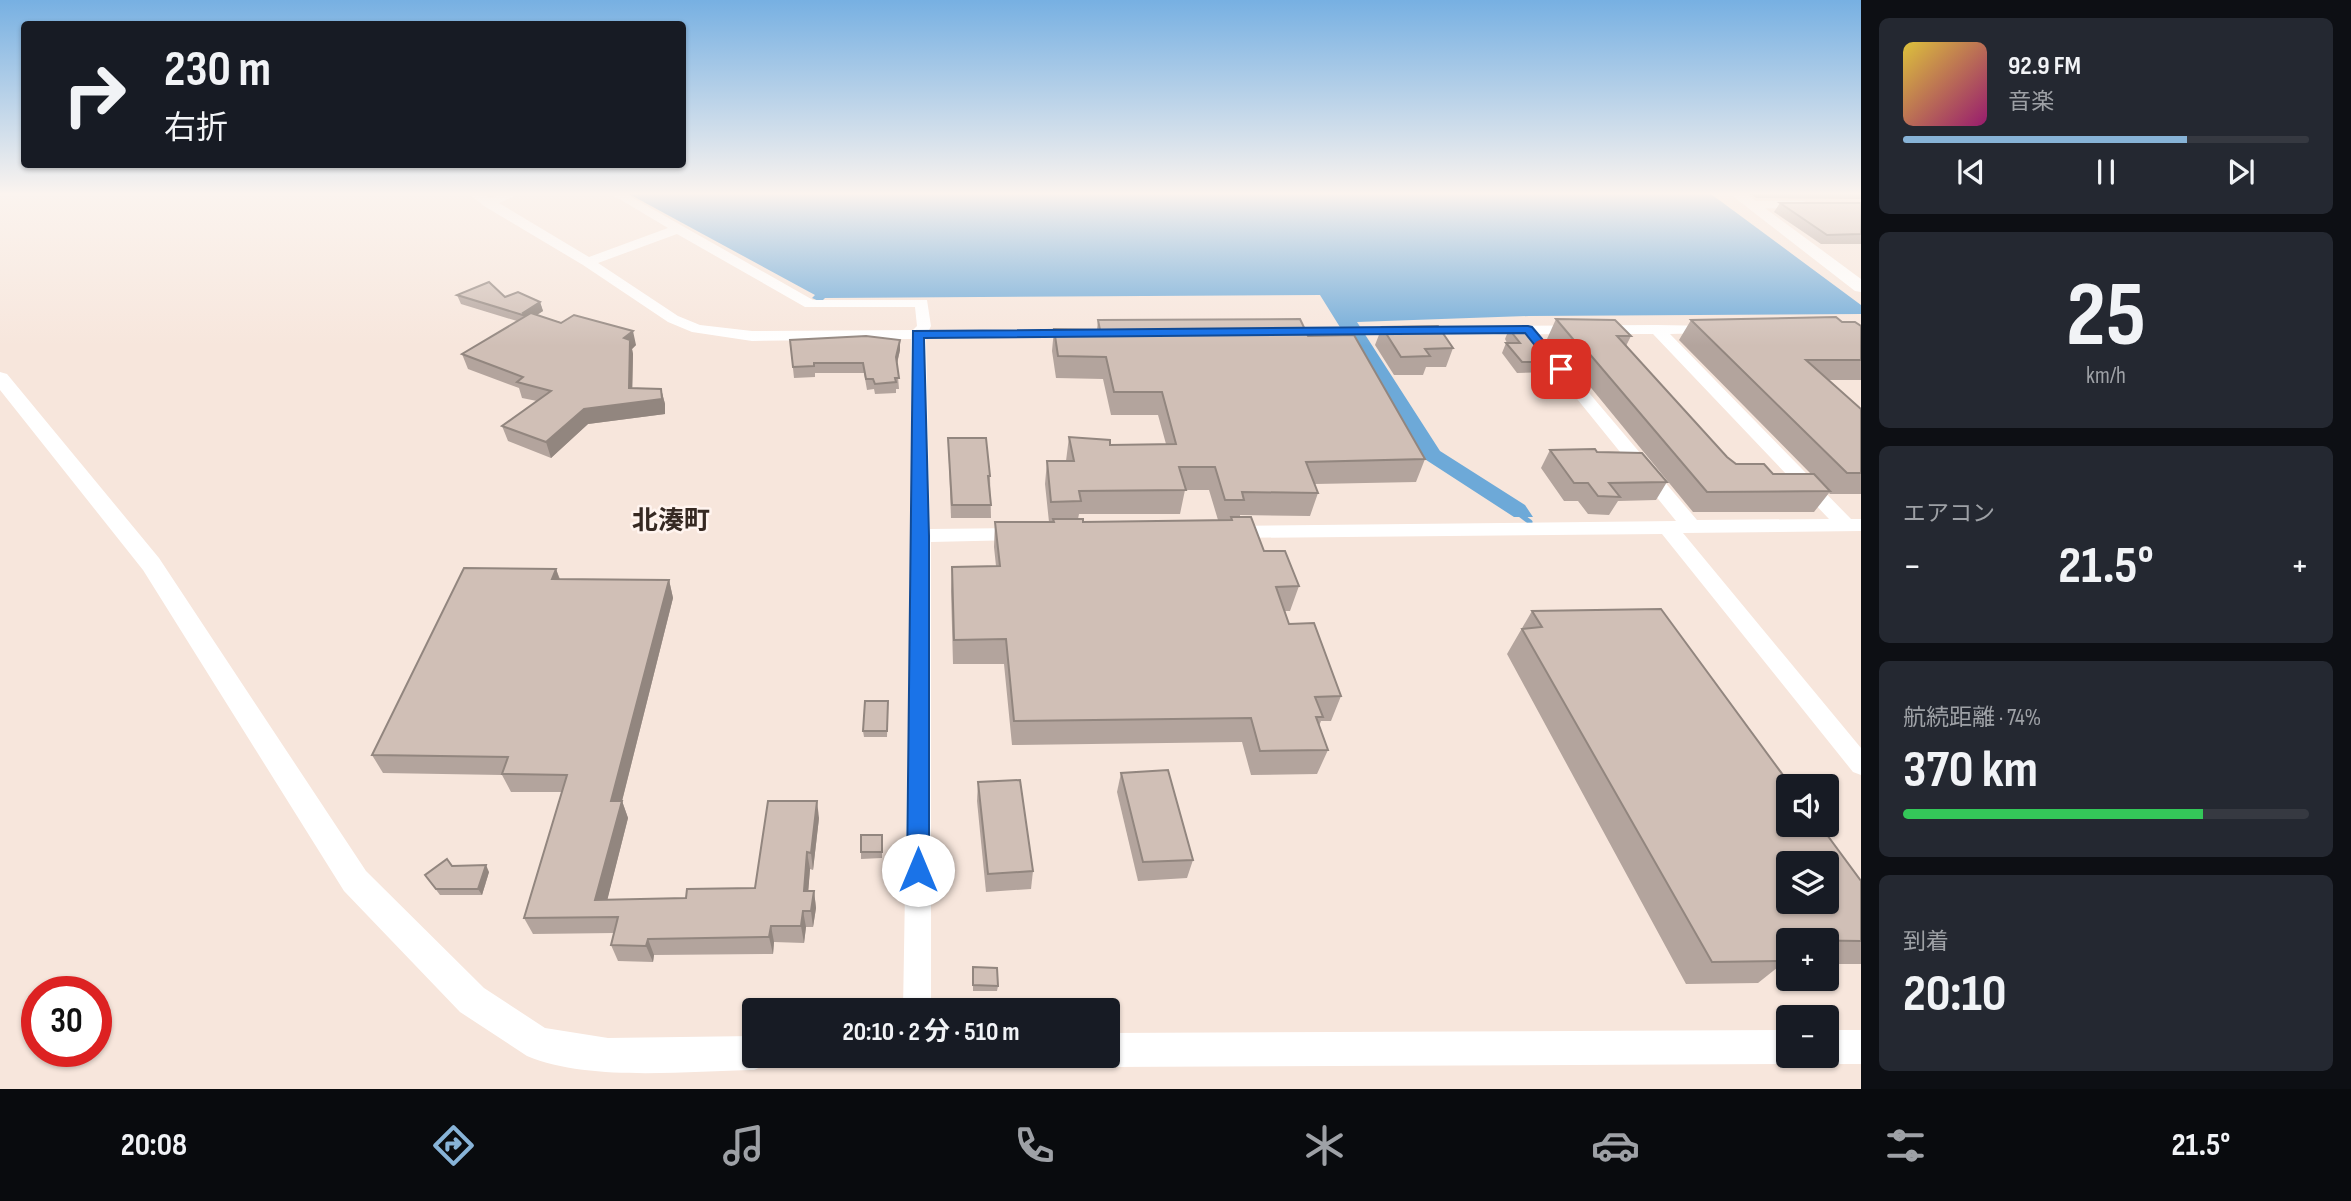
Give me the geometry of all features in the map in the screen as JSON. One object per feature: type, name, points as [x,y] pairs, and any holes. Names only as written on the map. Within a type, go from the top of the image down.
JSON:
[{"type":"street","points":[[559,245],[673,319],[696,329],[752,336],[1098,333]]},
{"type":"street","points":[[588,262],[635,245]]},
{"type":"street","points":[[706,245],[810,304],[922,303],[924,326],[918,334],[921,536],[917,998]]},
{"type":"street","points":[[1806,245],[1861,286]]},
{"type":"street","points":[[1657,329],[1853,525]]},
{"type":"street","points":[[1265,331],[1725,329]]},
{"type":"street","points":[[1528,330],[1691,526]]},
{"type":"street","points":[[0,378],[151,564],[355,881],[472,1000],[539,1044],[608,1055],[742,1053]]},
{"type":"street","points":[[1209,532],[1853,525]]},
{"type":"street","points":[[1667,527],[1861,765]]},
{"type":"street","points":[[921,536],[1043,534]]},
{"type":"street","points":[[1120,1050],[1776,1047]]},
{"type":"street","points":[[1839,1047],[1861,1047]]},
{"type":"water","points":[[723,245],[1780,245],[1861,305],[1861,314],[1529,316],[1357,322],[1440,451],[1525,505],[1533,517],[1514,517],[1420,456],[1320,295],[825,298],[821,302],[812,298],[815,295]]},
{"type":"building","points":[[489,282],[505,297],[518,292],[540,302],[523,313],[526,316],[457,295]]},
{"type":"building","points":[[531,313],[561,323],[574,315],[633,331],[624,338],[630,340],[629,388],[661,389],[662,399],[584,409],[546,442],[502,426],[551,391],[517,382],[523,377],[462,354]]},
{"type":"building","points":[[1836,317],[1842,322],[1855,322],[1861,326],[1861,360],[1806,360],[1861,409],[1861,473],[1847,473],[1691,320]]},
{"type":"building","points":[[1300,319],[1308,336],[1354,335],[1425,459],[1306,462],[1318,493],[1242,492],[1244,500],[1225,500],[1215,467],[1179,467],[1186,490],[1079,491],[1081,501],[1051,502],[1047,461],[1074,461],[1069,437],[1110,440],[1110,445],[1176,444],[1162,392],[1114,392],[1106,357],[1058,356],[1054,329],[1100,330],[1098,320]]},
{"type":"building","points":[[1556,319],[1615,320],[1631,336],[1617,336],[1727,457],[1736,464],[1764,464],[1773,474],[1814,474],[1830,491],[1707,492],[1588,352],[1584,352]]},
{"type":"building","points":[[1438,326],[1453,348],[1425,349],[1430,356],[1401,357],[1382,327]]},
{"type":"building","points":[[1509,329],[1528,329],[1556,362],[1522,362],[1506,343],[1520,343]]},
{"type":"building","points":[[866,336],[900,340],[896,357],[899,378],[895,378],[896,382],[875,384],[873,379],[866,379],[863,363],[814,363],[814,366],[793,367],[790,340]]},
{"type":"building","points":[[948,438],[986,438],[991,505],[952,505]]},
{"type":"building","points":[[1595,449],[1597,452],[1642,453],[1667,482],[1609,483],[1620,497],[1598,496],[1588,483],[1574,483],[1550,450]]},
{"type":"building","points":[[1231,517],[1251,517],[1264,551],[1285,551],[1299,586],[1276,587],[1289,624],[1314,623],[1341,696],[1315,697],[1323,717],[1316,717],[1328,750],[1260,751],[1251,718],[1014,721],[1006,639],[954,640],[952,567],[1000,566],[995,522],[1054,522],[1053,519],[1083,519],[1083,522],[1232,520]]},
{"type":"building","points":[[464,568],[556,569],[552,579],[669,580],[611,801],[622,801],[595,900],[686,898],[687,889],[755,888],[768,801],[817,801],[811,853],[807,852],[804,891],[814,891],[811,911],[803,911],[801,926],[771,926],[769,937],[648,939],[646,946],[611,945],[618,917],[524,918],[567,775],[502,774],[508,757],[372,755]]},
{"type":"building","points":[[1661,609],[1782,774],[1776,774],[1776,837],[1829,837],[1839,851],[1776,851],[1776,914],[1839,914],[1839,851],[1861,881],[1861,941],[1839,941],[1839,928],[1776,928],[1776,961],[1712,962],[1522,629],[1542,627],[1532,611]]},
{"type":"building","points":[[865,701],[888,701],[887,731],[863,731]]},
{"type":"building","points":[[1168,770],[1193,860],[1143,862],[1121,773]]},
{"type":"building","points":[[1020,780],[1033,871],[988,874],[978,782]]},
{"type":"building","points":[[861,835],[882,835],[882,852],[861,852]]},
{"type":"building","points":[[447,859],[452,866],[486,865],[478,889],[436,889],[425,875]]},
{"type":"building","points":[[973,967],[997,968],[998,986],[973,985]]},
{"type":"waterway","points":[[1518,513],[1530,522]]},
{"type":"district","name":"北湊町","points":[[671,521]]},
{"type":"route","points":[[918,870],[921,536],[918,334],[1528,330],[1561,369]]}]
